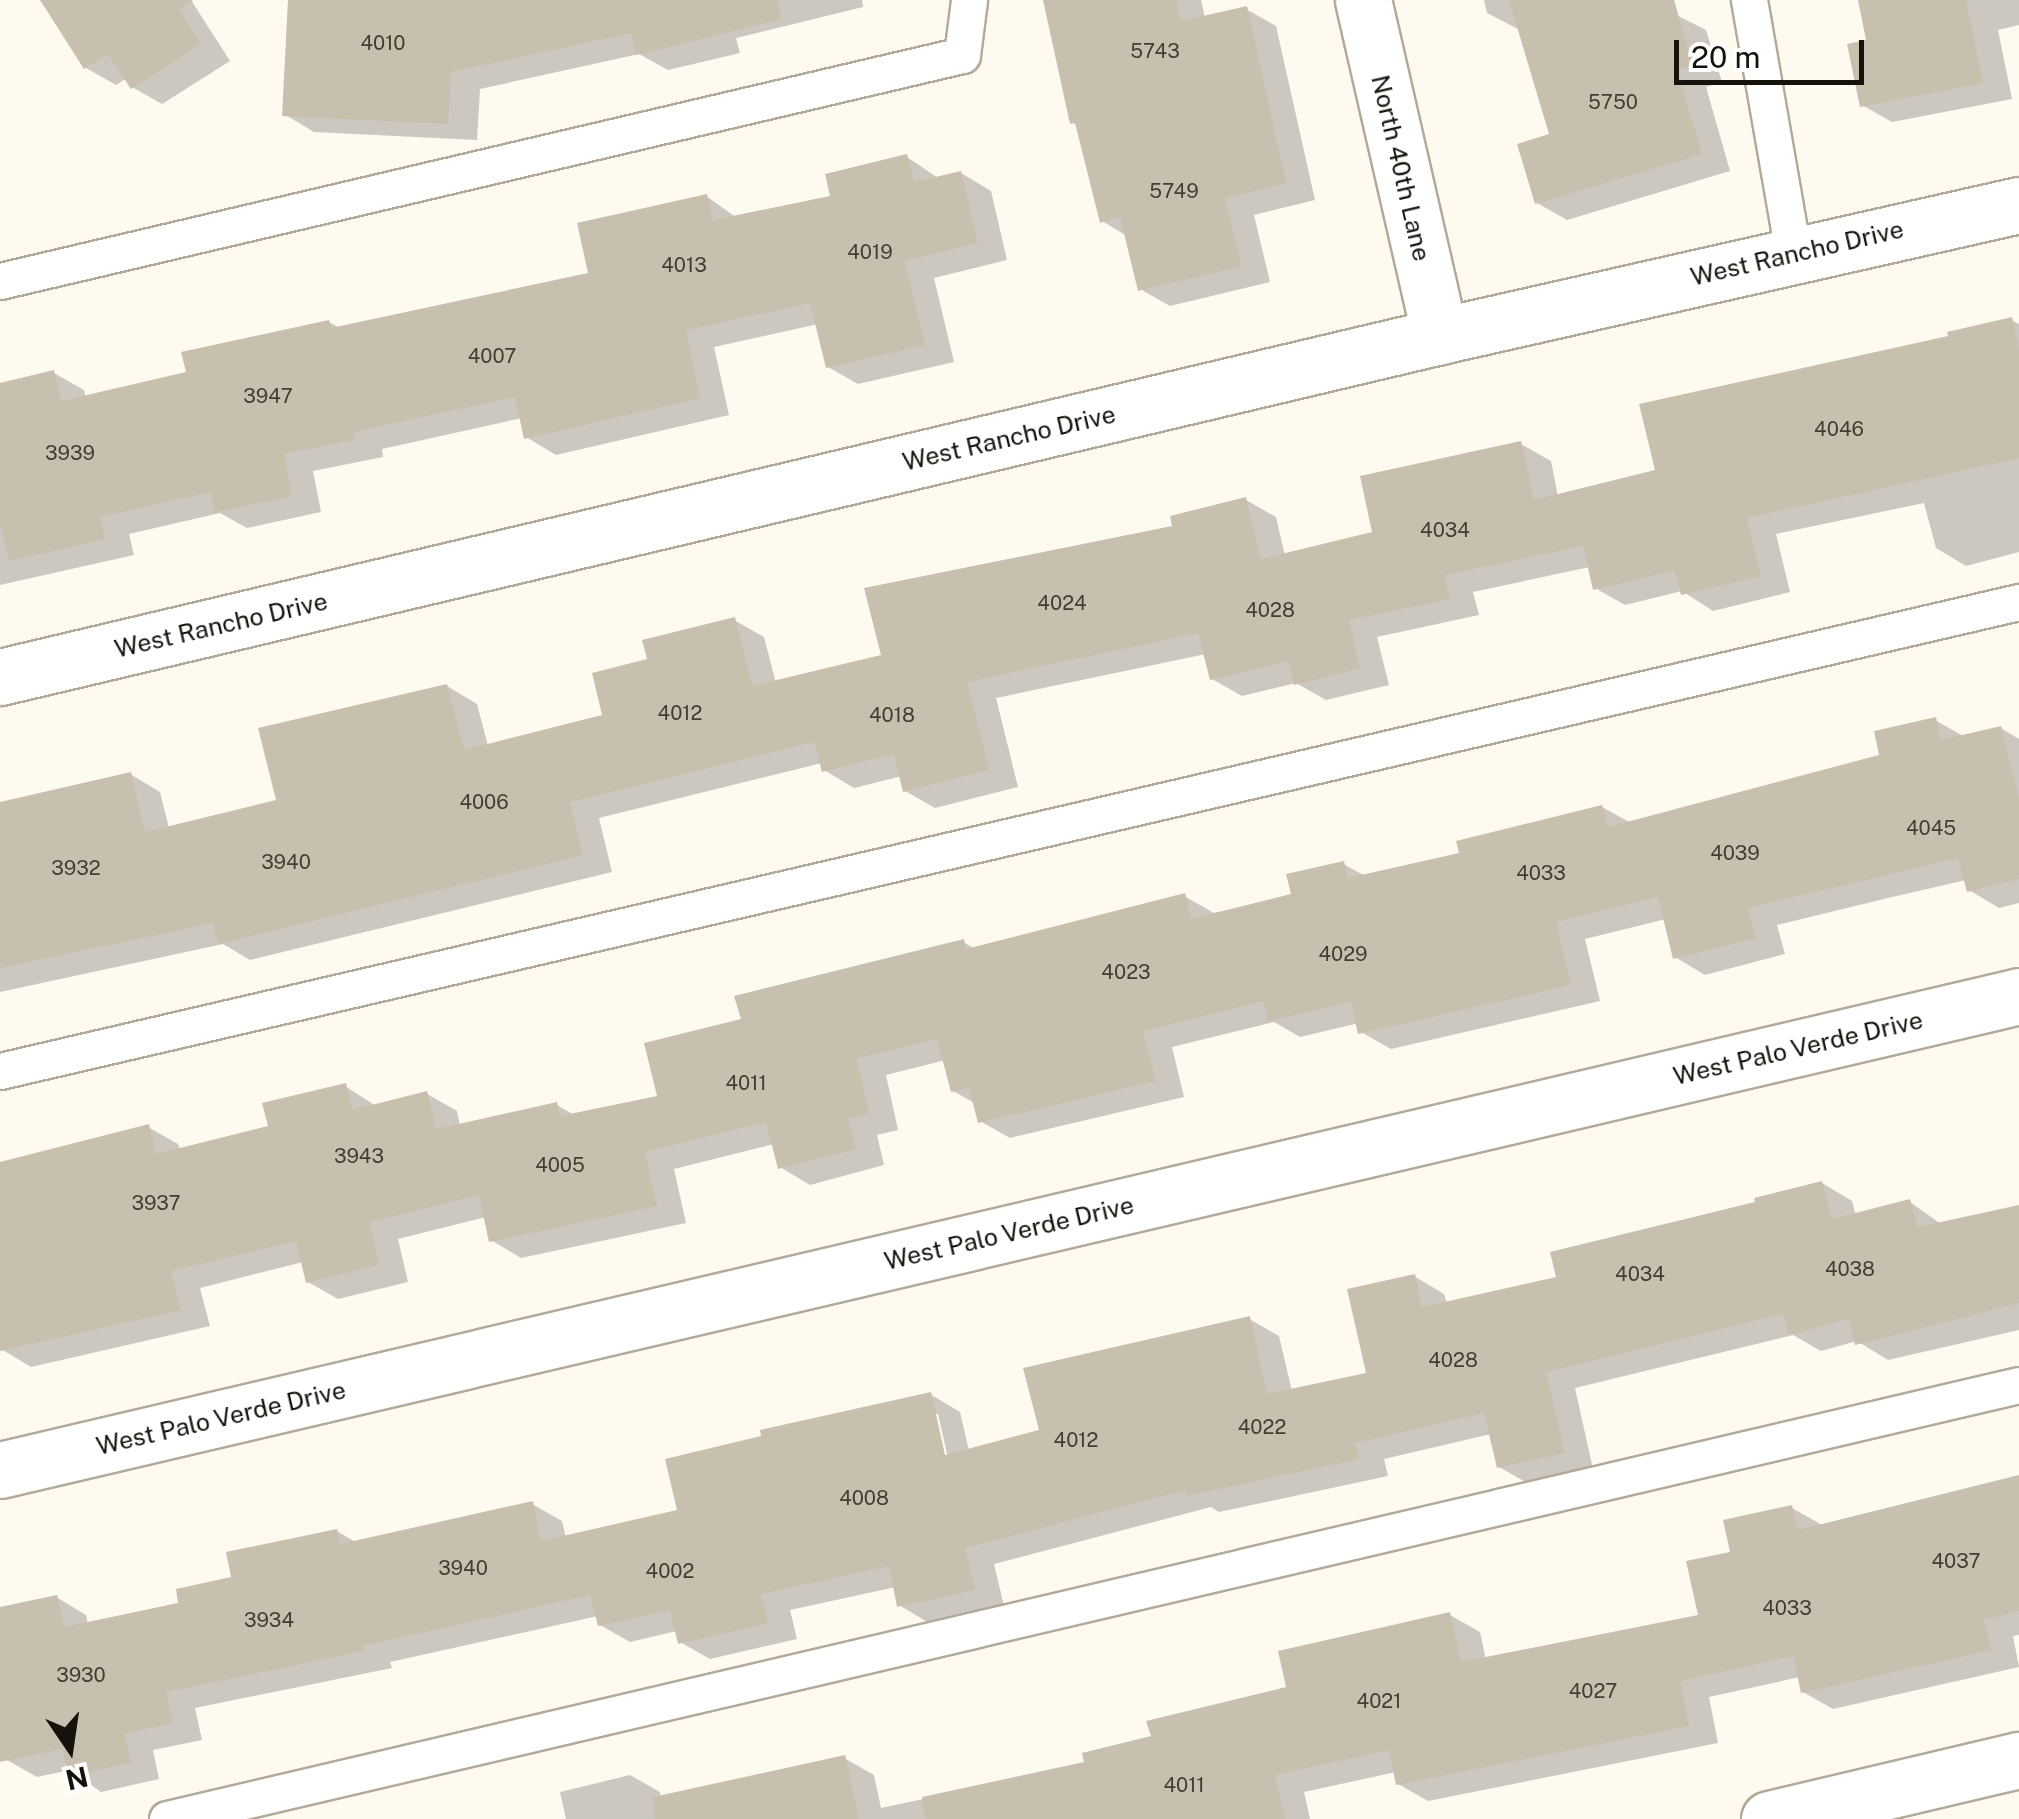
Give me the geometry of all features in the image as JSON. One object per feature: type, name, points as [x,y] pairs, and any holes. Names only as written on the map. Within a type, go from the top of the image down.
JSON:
[{"type":"street","name":"North 40th Lane","points":[[1363,0],[1440,336]]},
{"type":"street","name":"West Rancho Drive","points":[[0,677],[1793,253],[2019,204]]},
{"type":"street","name":"West Palo Verde Drive","points":[[0,1470],[2019,996]]},
{"type":"street","points":[[1768,1819],[2019,1760]]},
{"type":"lane","points":[[0,280],[962,55],[969,0]]},
{"type":"lane","points":[[1749,0],[1793,253]]},
{"type":"lane","points":[[0,1072],[2019,602]]},
{"type":"lane","points":[[167,1819],[2019,1385]]},
{"type":"building","points":[[40,0],[193,0],[179,9],[201,44],[131,89],[108,54],[84,69]]},
{"type":"building","points":[[288,0],[778,0],[781,19],[636,55],[631,33],[451,72],[448,124],[282,116]]},
{"type":"building","points":[[1043,0],[1176,0],[1181,21],[1247,6],[1286,183],[1225,198],[1242,266],[1138,291],[1120,217],[1100,223],[1075,123],[1070,124]]},
{"type":"building","points":[[1509,0],[1674,0],[1693,65],[1677,70],[1702,154],[1535,204],[1517,144],[1549,134]]},
{"type":"building","points":[[1858,0],[1966,0],[1983,83],[1860,107],[1847,44],[1866,40]]},
{"type":"building","points":[[907,154],[914,182],[961,171],[978,243],[905,261],[925,345],[826,368],[810,303],[686,330],[700,398],[524,439],[515,397],[353,432],[355,440],[284,454],[292,496],[215,512],[210,492],[100,517],[105,539],[9,561],[0,524],[0,383],[54,370],[61,401],[186,372],[181,352],[329,320],[331,328],[588,273],[577,223],[707,194],[713,220],[830,196],[825,174]]},
{"type":"building","points":[[2012,317],[2019,349],[2019,458],[1747,518],[1761,576],[1681,595],[1674,570],[1593,590],[1583,546],[1444,575],[1450,599],[1349,620],[1360,668],[1294,685],[1288,661],[1210,680],[1198,633],[967,682],[989,770],[903,792],[894,754],[822,772],[814,742],[570,802],[583,855],[218,944],[213,923],[0,968],[0,802],[131,772],[145,832],[276,800],[258,728],[447,684],[464,750],[602,715],[592,673],[647,659],[642,640],[735,617],[752,686],[881,655],[864,588],[1172,526],[1170,516],[1246,497],[1261,559],[1372,532],[1360,476],[1521,441],[1534,500],[1655,470],[1639,404],[1948,336],[1947,332]]},
{"type":"building","points":[[1936,717],[1941,740],[2001,726],[2019,798],[2019,879],[1967,892],[1958,858],[1748,908],[1756,938],[1673,959],[1658,897],[1556,922],[1571,985],[1358,1034],[1351,1002],[1268,1021],[1263,1001],[1143,1031],[1156,1081],[978,1123],[969,1088],[951,1092],[937,1039],[857,1058],[869,1113],[848,1119],[856,1149],[778,1169],[766,1122],[645,1152],[657,1206],[489,1242],[479,1195],[370,1222],[379,1265],[306,1283],[296,1241],[171,1271],[181,1310],[0,1351],[0,1162],[149,1124],[156,1154],[268,1126],[262,1103],[346,1083],[352,1110],[427,1091],[436,1129],[557,1102],[560,1116],[657,1096],[644,1043],[741,1019],[734,996],[964,939],[966,949],[1185,893],[1191,919],[1291,894],[1286,874],[1344,861],[1348,878],[1459,853],[1456,841],[1602,805],[1608,827],[1879,755],[1874,731]]},
{"type":"building","points":[[1822,1181],[1832,1219],[1910,1199],[1918,1227],[2019,1205],[2019,1303],[1855,1345],[1849,1319],[1789,1335],[1783,1314],[1546,1372],[1565,1453],[1497,1468],[1484,1413],[1355,1443],[1359,1459],[1186,1496],[1185,1490],[965,1548],[975,1590],[897,1607],[889,1566],[761,1594],[768,1623],[678,1644],[670,1610],[598,1626],[590,1595],[362,1646],[363,1651],[166,1692],[173,1723],[124,1734],[131,1762],[69,1777],[62,1749],[0,1762],[0,1607],[57,1595],[64,1627],[178,1603],[176,1589],[231,1577],[226,1552],[337,1529],[340,1544],[533,1501],[541,1541],[677,1510],[665,1459],[761,1436],[760,1430],[931,1392],[945,1455],[1039,1430],[1023,1368],[1250,1316],[1267,1394],[1366,1373],[1347,1289],[1415,1274],[1422,1307],[1556,1277],[1550,1252],[1755,1202],[1754,1198]]},
{"type":"building","points":[[2019,1475],[2019,1611],[1984,1620],[1991,1650],[1801,1693],[1793,1656],[1680,1681],[1689,1726],[1396,1785],[1389,1750],[1275,1775],[1285,1819],[925,1819],[922,1797],[1084,1762],[1082,1753],[1151,1736],[1146,1721],[1286,1687],[1278,1651],[1450,1612],[1461,1662],[1698,1615],[1686,1561],[1730,1552],[1723,1520],[1792,1505],[1798,1530]]},
{"type":"building","points":[[845,1755],[859,1819],[655,1819],[653,1797]]}]
